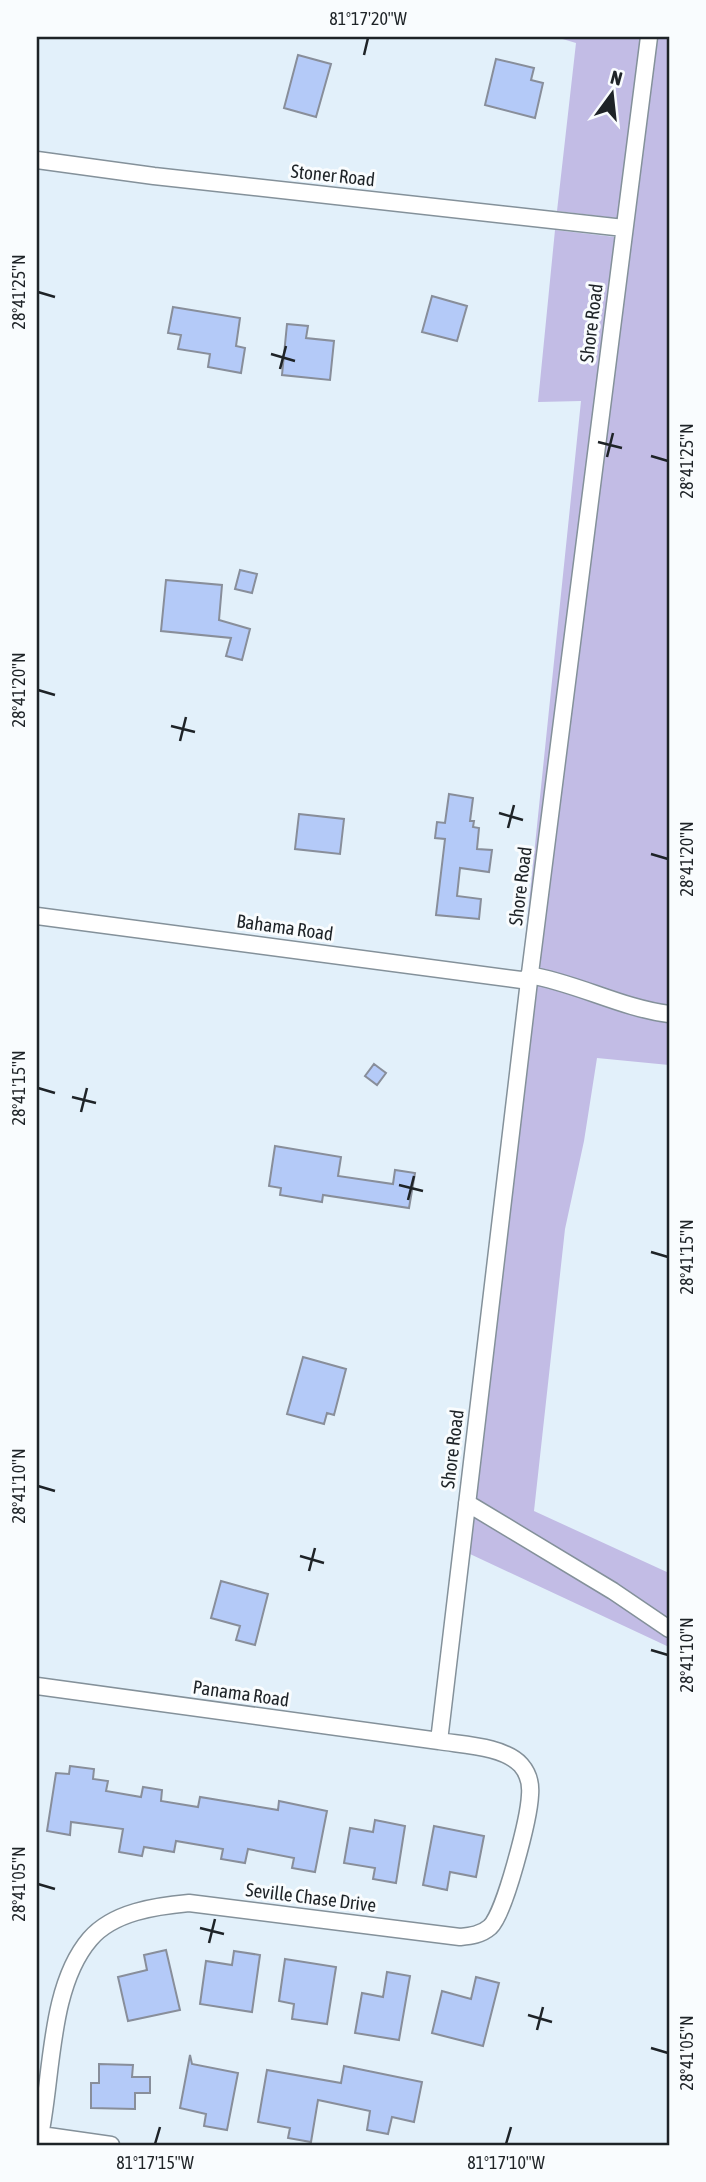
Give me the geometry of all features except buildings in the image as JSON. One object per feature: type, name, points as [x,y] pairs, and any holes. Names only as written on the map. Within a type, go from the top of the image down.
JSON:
[{"type":"street","name":"Shore Road","points":[[439,1741],[529,978],[649,37]]},
{"type":"street","name":"Stoner Road","points":[[37,160],[154,176],[624,228]]},
{"type":"street","name":"Bahama Road","points":[[37,916],[555,980],[646,1012],[669,1014]]},
{"type":"street","points":[[467,1503],[613,1591],[669,1629]]},
{"type":"street","name":"Panama Road","points":[[37,1686],[439,1741]]},
{"type":"street","name":"Seville Chase Drive","points":[[39,2140],[63,1992],[75,1961],[91,1937],[120,1919],[154,1906],[189,1903],[460,1937],[475,1935],[489,1927],[505,1903],[530,1795],[528,1776],[510,1756],[439,1741]]},
{"type":"street","points":[[39,2140],[111,2145]]},
{"type":"shaded area","points":[[556,37],[641,37],[617,218],[557,211],[576,43]]},
{"type":"shaded area","points":[[658,37],[669,37],[669,1065],[597,1058],[584,1141],[565,1229],[534,1511],[669,1573],[669,1647],[470,1554],[539,969]]},
{"type":"shaded area","points":[[555,230],[615,237],[523,961],[581,401],[538,402]]}]
